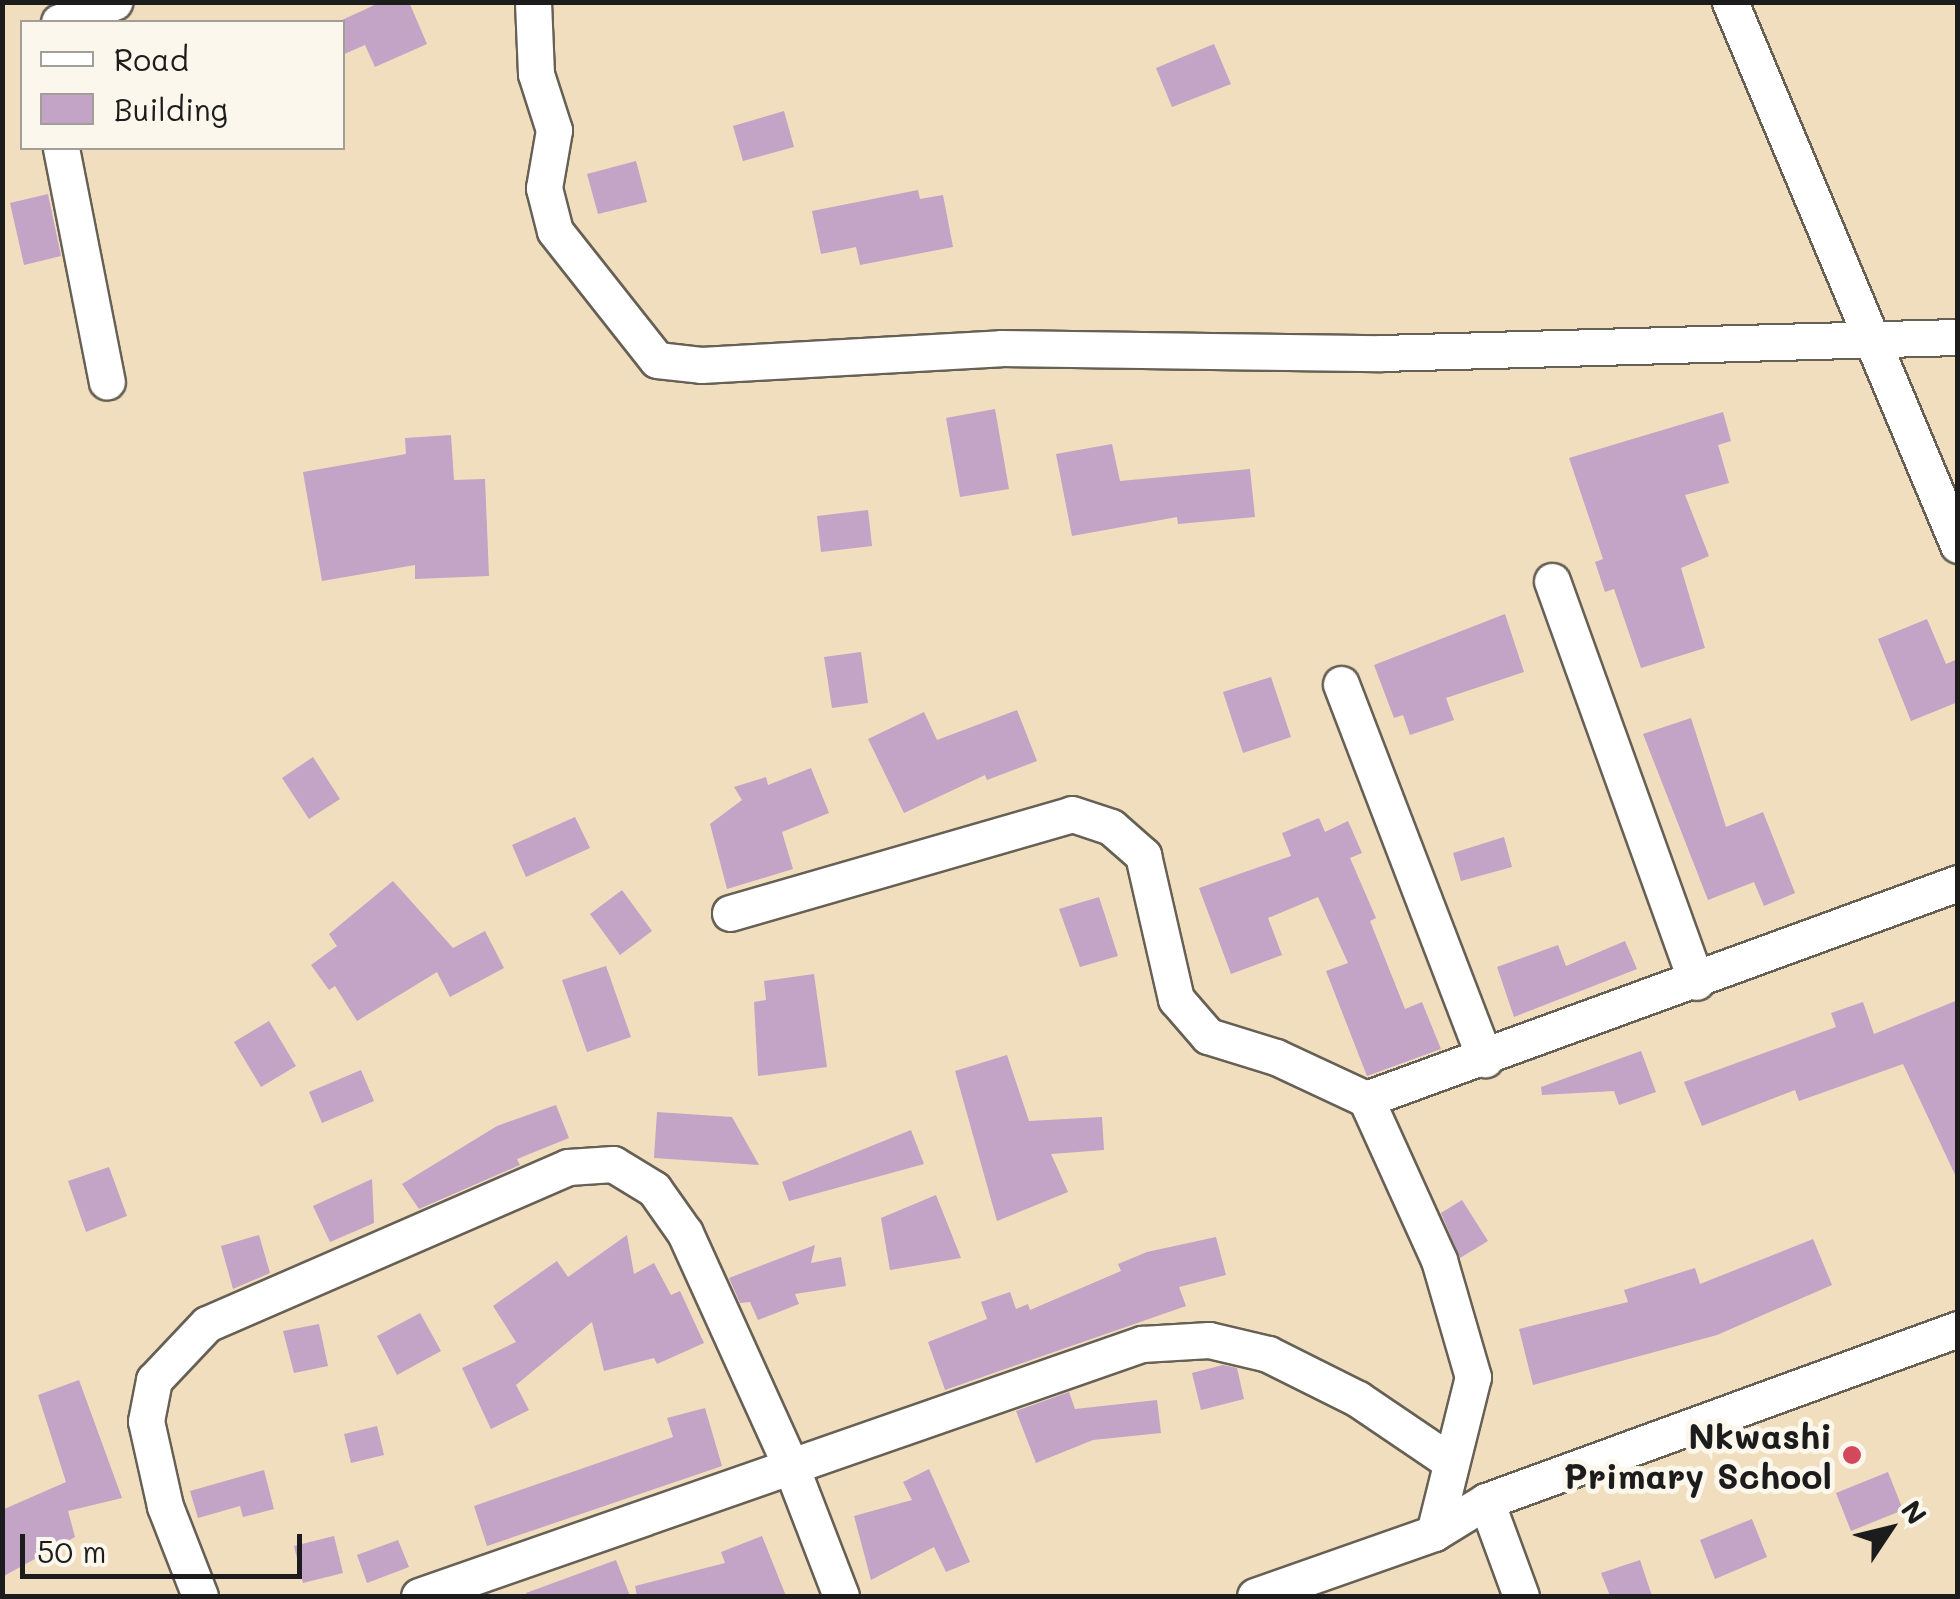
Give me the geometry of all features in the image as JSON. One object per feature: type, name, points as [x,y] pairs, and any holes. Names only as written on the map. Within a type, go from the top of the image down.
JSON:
[{"type":"street","points":[[64,20],[114,2]]},
{"type":"street","points":[[533,2],[536,74],[554,130],[544,188],[555,231],[657,360],[702,365],[1001,348],[1381,353],[1868,344],[1958,337]]},
{"type":"street","points":[[1730,2],[1868,344],[1958,546]]},
{"type":"street","points":[[61,150],[107,382]]},
{"type":"street","points":[[1552,581],[1696,982]]},
{"type":"street","points":[[1342,684],[1485,1059]]},
{"type":"street","points":[[730,913],[1072,814],[1111,827],[1143,855],[1176,999],[1208,1036],[1276,1057],[1366,1099],[1439,1260],[1474,1377],[1448,1460],[1434,1533]]},
{"type":"street","points":[[1366,1099],[1485,1059],[1958,883]]},
{"type":"street","points":[[200,1596],[165,1506],[146,1421],[154,1380],[207,1324],[568,1167],[613,1164],[654,1189],[685,1233],[792,1470],[841,1596]]},
{"type":"street","points":[[1254,1596],[1434,1533],[1486,1502],[1958,1328]]},
{"type":"street","points":[[419,1596],[792,1470],[1142,1344],[1209,1340],[1268,1354],[1358,1399],[1448,1460]]},
{"type":"street","points":[[1486,1502],[1521,1596]]},
{"type":"building","points":[[381,2],[409,2],[427,44],[375,67],[365,45],[345,54],[342,20]]},
{"type":"building","points":[[1214,44],[1231,84],[1172,107],[1156,68]]},
{"type":"building","points":[[784,111],[794,147],[743,161],[733,126]]},
{"type":"building","points":[[636,161],[647,202],[598,214],[587,174]]},
{"type":"building","points":[[918,190],[920,199],[943,195],[953,247],[860,265],[856,247],[821,254],[812,211]]},
{"type":"building","points":[[48,194],[61,256],[24,265],[10,203]]},
{"type":"building","points":[[995,409],[1009,489],[960,497],[946,418]]},
{"type":"building","points":[[1723,412],[1731,441],[1718,445],[1729,483],[1685,495],[1709,556],[1681,568],[1705,648],[1641,668],[1614,589],[1605,592],[1595,562],[1603,559],[1569,458]]},
{"type":"building","points":[[451,435],[454,480],[485,479],[489,576],[415,579],[415,565],[322,581],[303,472],[406,454],[405,438]]},
{"type":"building","points":[[1112,444],[1120,481],[1250,469],[1255,517],[1178,524],[1177,517],[1072,536],[1056,454]]},
{"type":"building","points":[[868,510],[872,546],[821,552],[817,516]]},
{"type":"building","points":[[1505,614],[1524,672],[1446,698],[1454,720],[1410,735],[1403,715],[1394,718],[1374,665]]},
{"type":"building","points":[[1927,619],[1946,664],[1958,659],[1958,702],[1911,721],[1878,639]]},
{"type":"building","points":[[861,652],[868,703],[832,708],[824,657]]},
{"type":"building","points":[[1271,677],[1291,737],[1243,753],[1223,692]]},
{"type":"building","points":[[1017,710],[1037,761],[987,780],[985,775],[904,813],[868,739],[924,712],[937,740]]},
{"type":"building","points":[[1691,718],[1726,827],[1763,812],[1795,893],[1764,906],[1754,882],[1708,900],[1643,734]]},
{"type":"building","points":[[313,757],[340,799],[309,819],[282,778]]},
{"type":"building","points":[[811,768],[829,813],[782,832],[793,869],[727,889],[710,824],[742,800],[734,787],[766,777],[768,785]]},
{"type":"building","points":[[575,817],[590,848],[526,877],[512,845]]},
{"type":"building","points":[[1319,818],[1325,832],[1348,821],[1362,853],[1350,858],[1376,918],[1370,921],[1405,1009],[1422,1002],[1441,1049],[1367,1076],[1326,971],[1348,963],[1318,897],[1268,918],[1282,955],[1231,974],[1199,888],[1291,856],[1282,833]]},
{"type":"building","points":[[1504,837],[1512,867],[1461,881],[1453,853]]},
{"type":"building","points":[[393,881],[453,948],[485,931],[504,968],[450,997],[437,972],[357,1021],[335,986],[329,990],[311,965],[337,946],[329,934]]},
{"type":"building","points":[[622,890],[652,931],[620,955],[590,914]]},
{"type":"building","points":[[1099,897],[1118,956],[1080,967],[1059,909]]},
{"type":"building","points":[[1625,941],[1637,969],[1514,1017],[1497,967],[1558,945],[1566,966]]},
{"type":"building","points":[[606,966],[631,1037],[587,1052],[562,980]]},
{"type":"building","points":[[814,974],[827,1067],[758,1076],[754,1002],[766,1000],[764,981]]},
{"type":"building","points":[[1958,1000],[1958,1181],[1903,1064],[1799,1101],[1795,1090],[1702,1126],[1684,1082],[1836,1027],[1831,1013],[1863,1002],[1874,1034]]},
{"type":"building","points":[[269,1021],[296,1066],[261,1087],[234,1042]]},
{"type":"building","points":[[1641,1051],[1656,1092],[1619,1105],[1614,1091],[1542,1095],[1541,1087]]},
{"type":"building","points":[[1007,1055],[1029,1121],[1102,1117],[1104,1150],[1051,1154],[1068,1192],[997,1221],[955,1071]]},
{"type":"building","points":[[361,1070],[374,1101],[322,1123],[309,1092]]},
{"type":"building","points":[[556,1105],[569,1138],[517,1159],[520,1165],[419,1209],[402,1184],[497,1126]]},
{"type":"building","points":[[657,1112],[732,1117],[759,1165],[654,1158]]},
{"type":"building","points":[[911,1130],[924,1164],[789,1201],[782,1182]]},
{"type":"building","points":[[109,1167],[127,1216],[86,1232],[68,1181]]},
{"type":"building","points":[[372,1179],[374,1223],[330,1242],[313,1206]]},
{"type":"building","points":[[936,1195],[961,1258],[890,1270],[881,1218]]},
{"type":"building","points":[[1462,1200],[1488,1241],[1460,1258],[1441,1213]]},
{"type":"building","points":[[259,1235],[270,1273],[233,1289],[221,1246]]},
{"type":"building","points":[[627,1235],[634,1274],[654,1263],[671,1295],[680,1291],[704,1343],[657,1364],[654,1358],[604,1371],[592,1322],[516,1385],[529,1410],[491,1429],[462,1368],[516,1342],[493,1306],[557,1261],[568,1277]]},
{"type":"building","points":[[1216,1237],[1226,1275],[1179,1287],[1186,1306],[945,1390],[928,1342],[987,1319],[981,1302],[1010,1292],[1016,1309],[1028,1304],[1030,1310],[1121,1271],[1118,1264],[1147,1252]]},
{"type":"building","points":[[1813,1239],[1832,1285],[1717,1335],[1533,1385],[1519,1329],[1628,1302],[1624,1290],[1695,1268],[1700,1284]]},
{"type":"building","points":[[815,1245],[811,1263],[841,1257],[846,1286],[795,1294],[799,1304],[758,1320],[750,1302],[740,1303],[729,1278]]},
{"type":"building","points":[[420,1313],[441,1351],[397,1375],[377,1336]]},
{"type":"building","points":[[319,1324],[328,1366],[294,1373],[283,1331]]},
{"type":"building","points":[[1223,1365],[1237,1368],[1244,1399],[1201,1410],[1192,1373]]},
{"type":"building","points":[[79,1380],[122,1498],[68,1511],[75,1537],[2,1577],[2,1510],[66,1482],[38,1395]]},
{"type":"building","points":[[1069,1392],[1075,1409],[1157,1400],[1161,1433],[1093,1440],[1036,1463],[1016,1411]]},
{"type":"building","points":[[705,1408],[722,1466],[487,1546],[474,1506],[673,1437],[667,1418]]},
{"type":"building","points":[[377,1426],[384,1455],[351,1463],[344,1434]]},
{"type":"building","points":[[929,1469],[970,1562],[946,1572],[934,1547],[871,1580],[854,1516],[912,1500],[903,1482]]},
{"type":"building","points":[[264,1470],[274,1509],[243,1517],[240,1506],[198,1518],[190,1491]]},
{"type":"building","points":[[1888,1472],[1903,1510],[1851,1531],[1836,1493]]},
{"type":"building","points":[[1752,1519],[1767,1557],[1715,1579],[1700,1540]]},
{"type":"building","points":[[334,1536],[343,1573],[303,1583],[294,1546]]},
{"type":"building","points":[[762,1536],[786,1596],[637,1596],[635,1586],[725,1563],[721,1552]]},
{"type":"building","points":[[398,1540],[409,1567],[367,1583],[357,1555]]},
{"type":"building","points":[[616,1560],[630,1596],[527,1596],[526,1593]]},
{"type":"building","points":[[1640,1560],[1652,1596],[1610,1596],[1601,1573]]},
{"type":"place","name":"Nkwashi Primary School","points":[[1852,1455]]}]
